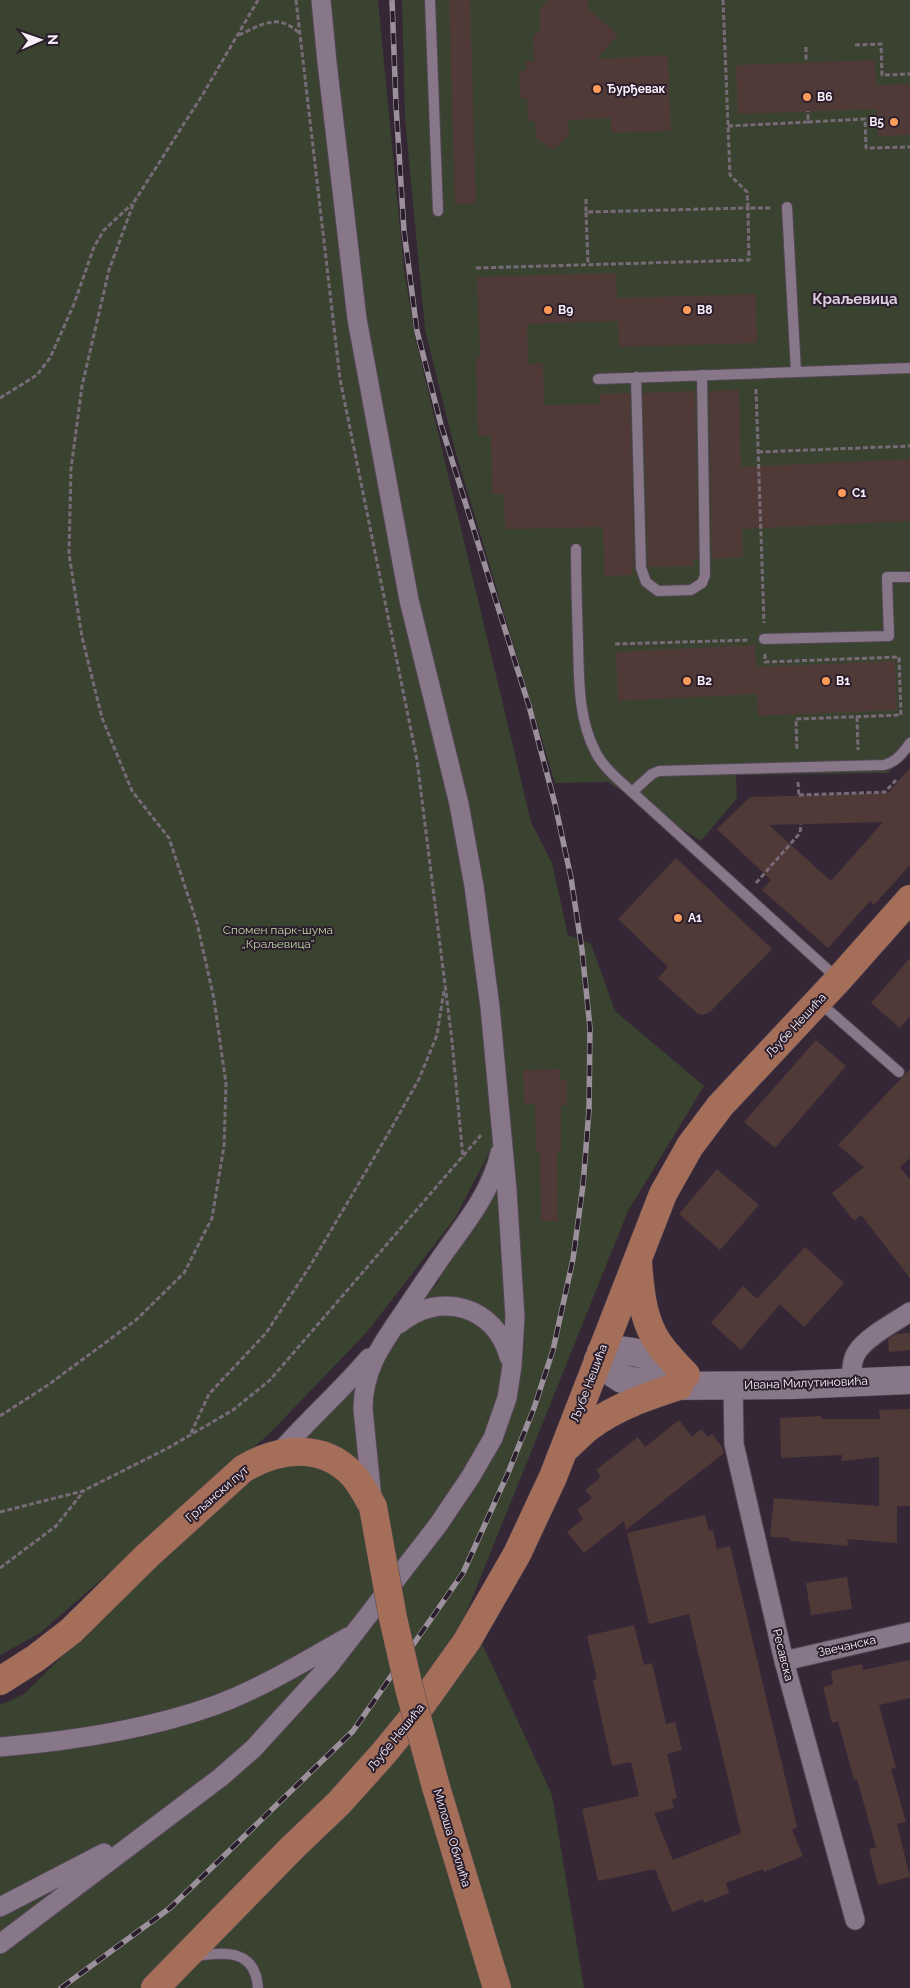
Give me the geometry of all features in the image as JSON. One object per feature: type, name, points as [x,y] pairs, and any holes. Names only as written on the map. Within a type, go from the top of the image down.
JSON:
[{"type":"main road","name":"Љубе Нешића","points":[[270,1871],[339,1803],[384,1754],[452,1663],[479,1621],[517,1554],[542,1502],[663,1194],[690,1146],[720,1106],[819,1001],[910,899]]},
{"type":"main road","points":[[562,1453],[589,1427],[604,1417],[653,1394],[689,1382],[654,1336],[646,1315],[637,1260]]},
{"type":"main road","name":"Грљански пут","points":[[0,1681],[36,1658],[71,1631],[147,1556],[243,1469],[260,1459],[279,1453],[308,1452],[332,1459],[354,1476],[372,1507],[409,1688]]},
{"type":"main road","name":"Милоша Обилића","points":[[409,1688],[436,1787],[497,1988]]},
{"type":"main road","points":[[155,1988],[270,1871]]},
{"type":"main road","points":[[134,1988],[270,1871]]},
{"type":"street","points":[[0,1944],[151,1828],[221,1777],[253,1749],[329,1666],[438,1525],[481,1460],[493,1438],[507,1398],[512,1366],[515,1317],[514,1292],[503,1142],[490,1007],[473,877],[459,804],[409,600],[357,319],[321,0]]},
{"type":"street","points":[[279,1453],[302,1427],[356,1374],[386,1337],[491,1183],[503,1142]]},
{"type":"street","points":[[372,1507],[363,1395],[369,1370],[386,1337],[407,1317],[416,1312],[435,1307],[458,1307],[482,1316],[497,1329],[507,1347],[512,1366]]},
{"type":"street","points":[[851,1382],[852,1365],[856,1352],[866,1342],[910,1312]]},
{"type":"street","name":"Ивана Милутиновића","points":[[600,1356],[623,1350],[636,1352],[656,1358],[689,1382],[733,1385],[910,1380]]},
{"type":"street","name":"Ресавска","points":[[733,1385],[734,1444],[784,1661],[855,1920]]},
{"type":"street","name":"Звечанска","points":[[784,1661],[910,1632]]},
{"type":"street","points":[[0,1747],[38,1744],[132,1728],[216,1705],[257,1687],[356,1633]]},
{"type":"street","points":[[0,1907],[151,1828]]},
{"type":"lane","points":[[430,0],[438,211]]},
{"type":"lane","points":[[787,207],[796,372]]},
{"type":"lane","points":[[598,378],[910,368]]},
{"type":"lane","points":[[636,378],[641,568],[646,582],[653,590],[691,590],[702,583],[705,575],[702,375]]},
{"type":"lane","points":[[576,550],[579,682],[588,735],[597,755],[614,776],[839,979]]},
{"type":"lane","points":[[764,639],[889,636],[887,577],[910,577]]},
{"type":"lane","points":[[632,792],[652,774],[659,771],[884,766],[891,763],[910,742]]},
{"type":"lane","points":[[819,1001],[899,1072]]},
{"type":"lane","points":[[188,1956],[227,1952],[240,1956],[252,1968],[258,1980],[258,1988]]},
{"type":"path","points":[[0,1416],[48,1385],[136,1320],[184,1274],[212,1218],[224,1146],[226,1084],[214,999],[197,923],[169,838],[132,791],[102,718],[82,637],[69,554],[71,469],[82,386],[109,270],[134,202],[203,94],[258,0]]},
{"type":"path","points":[[296,0],[340,379],[417,760],[445,985],[463,1158]]},
{"type":"path","points":[[476,268],[749,260],[747,192],[730,175],[723,0]]},
{"type":"path","points":[[238,36],[264,23],[286,24],[300,34]]},
{"type":"path","points":[[855,45],[881,44],[882,75],[910,74]]},
{"type":"path","points":[[806,47],[806,62]]},
{"type":"path","points":[[808,111],[808,122]]},
{"type":"path","points":[[728,126],[865,119],[866,148],[910,147]]},
{"type":"path","points":[[586,199],[588,264]]},
{"type":"path","points":[[0,398],[37,375],[50,358],[74,304],[94,247],[104,230],[134,202]]},
{"type":"path","points":[[586,212],[787,207]]},
{"type":"path","points":[[756,374],[766,662],[826,662],[899,657],[901,715],[827,715],[796,718],[798,768]]},
{"type":"path","points":[[758,452],[910,446]]},
{"type":"path","points":[[616,644],[764,639]]},
{"type":"path","points":[[857,716],[859,766]]},
{"type":"path","points":[[799,795],[885,792],[898,777]]},
{"type":"path","points":[[745,894],[800,833],[800,824]]},
{"type":"path","points":[[190,1434],[209,1394],[266,1333],[310,1266],[397,1118],[419,1079],[437,1035],[445,985]]},
{"type":"path","points":[[0,1512],[83,1491],[142,1462],[233,1410],[270,1380],[463,1158],[500,1112]]},
{"type":"path","points":[[0,1568],[56,1526],[83,1491]]},
{"type":"green space","name":"Спомен парк-шума „Краљевица”","points":[[0,0],[378,0],[404,269],[415,336],[531,822],[552,863],[568,935],[591,944],[615,1011],[704,1086],[628,1211],[467,1611],[552,1795],[584,1988],[0,1988],[0,1705],[24,1694],[438,1283],[491,1149],[455,1218],[367,1332],[270,1433],[40,1633],[0,1655]]},
{"type":"green space","points":[[402,0],[910,0],[910,749],[888,773],[736,775],[737,798],[701,841],[608,782],[555,783],[455,450],[425,330],[405,118]]},
{"type":"building","points":[[449,0],[470,0],[476,204],[455,204]]},
{"type":"building","points":[[548,0],[588,0],[588,8],[618,35],[597,59],[668,55],[671,131],[611,133],[611,118],[568,120],[569,136],[553,150],[536,138],[535,121],[528,122],[527,98],[520,98],[519,71],[526,71],[526,62],[534,61],[533,36],[540,29],[539,11]]},
{"type":"building","name":"B6","points":[[875,60],[876,85],[910,84],[910,135],[878,136],[877,109],[738,114],[736,65]]},
{"type":"building","points":[[616,273],[617,298],[756,294],[757,343],[619,347],[618,321],[527,324],[528,364],[543,363],[544,405],[600,404],[600,394],[630,393],[633,575],[604,576],[603,527],[505,529],[504,494],[492,494],[491,435],[478,436],[476,356],[480,356],[477,277]]},
{"type":"building","points":[[739,390],[741,467],[910,459],[910,521],[742,529],[743,557],[712,559],[709,391]]},
{"type":"building","points":[[695,391],[698,559],[694,559],[694,566],[648,567],[643,393]]},
{"type":"building","points":[[755,645],[756,667],[895,661],[897,710],[758,716],[757,694],[618,701],[616,652]]},
{"type":"building","points":[[910,768],[910,865],[874,905],[870,901],[828,948],[762,890],[771,880],[717,829],[750,797],[888,793]],"holes":[[[883,822],[831,881],[769,825]]]},
{"type":"building","name":"A1","points":[[676,858],[772,949],[710,1012],[703,1015],[698,1014],[658,978],[668,967],[618,919]]},
{"type":"building","points":[[910,958],[910,1016],[900,1028],[871,1003]]},
{"type":"building","points":[[816,1040],[846,1066],[775,1148],[744,1122]]},
{"type":"building","points":[[560,1069],[560,1080],[567,1080],[567,1105],[561,1105],[561,1151],[557,1151],[558,1221],[541,1221],[540,1152],[536,1152],[535,1104],[524,1104],[523,1070]]},
{"type":"building","points":[[910,1069],[910,1158],[900,1167],[910,1180],[910,1278],[861,1215],[854,1221],[832,1193],[864,1167],[838,1145]]},
{"type":"building","points":[[717,1169],[759,1205],[720,1250],[679,1214]]},
{"type":"building","points":[[805,1247],[844,1283],[804,1327],[780,1304],[741,1350],[711,1323],[743,1286],[757,1299]]},
{"type":"building","points":[[910,1333],[910,1350],[889,1352],[888,1339],[896,1334]]},
{"type":"building","points":[[910,1409],[910,1506],[897,1506],[897,1543],[847,1539],[849,1546],[790,1541],[790,1538],[770,1537],[774,1498],[879,1506],[879,1457],[842,1461],[842,1455],[781,1458],[780,1418],[821,1416],[821,1419],[880,1419],[879,1410]]},
{"type":"building","points":[[679,1420],[692,1437],[701,1429],[708,1437],[712,1434],[723,1448],[724,1453],[626,1530],[624,1521],[584,1553],[567,1532],[583,1519],[577,1510],[592,1498],[585,1490],[601,1477],[596,1470],[638,1437],[645,1447]]},
{"type":"building","points":[[705,1515],[709,1531],[713,1530],[717,1549],[730,1546],[797,1827],[792,1830],[803,1856],[764,1872],[763,1869],[726,1883],[729,1893],[704,1903],[703,1899],[672,1912],[655,1869],[598,1881],[582,1809],[639,1796],[631,1762],[612,1766],[593,1680],[597,1679],[587,1636],[634,1625],[644,1665],[652,1663],[666,1724],[675,1722],[682,1750],[667,1754],[677,1798],[672,1799],[674,1808],[654,1813],[673,1860],[741,1833],[689,1614],[649,1624],[627,1533]]},
{"type":"building","points":[[847,1577],[852,1609],[811,1615],[806,1583]]},
{"type":"building","points":[[910,1660],[910,1698],[879,1705],[896,1768],[891,1769],[906,1822],[897,1824],[910,1877],[878,1885],[869,1849],[876,1847],[857,1779],[854,1780],[838,1721],[832,1723],[823,1687],[833,1684],[831,1671],[862,1664],[863,1670]]},
{"type":"railway","points":[[61,1988],[170,1908],[353,1731],[463,1573],[508,1473],[534,1408],[553,1350],[573,1259],[583,1185],[589,1110],[590,1028],[582,950],[571,878],[555,804],[529,706],[441,425],[417,331],[404,231],[392,0]]},
{"type":"place","name":"Ђурђевак","points":[[597,89]]},
{"type":"place","name":"B6","points":[[807,97]]},
{"type":"place","name":"B5","points":[[894,122]]},
{"type":"place","name":"B9","points":[[548,310]]},
{"type":"place","name":"B8","points":[[687,310]]},
{"type":"place","name":"C1","points":[[842,493]]},
{"type":"place","name":"B2","points":[[687,681]]},
{"type":"place","name":"B1","points":[[826,681]]},
{"type":"place","name":"A1","points":[[678,918]]},
{"type":"district","name":"Краљевица","points":[[855,299]]}]
